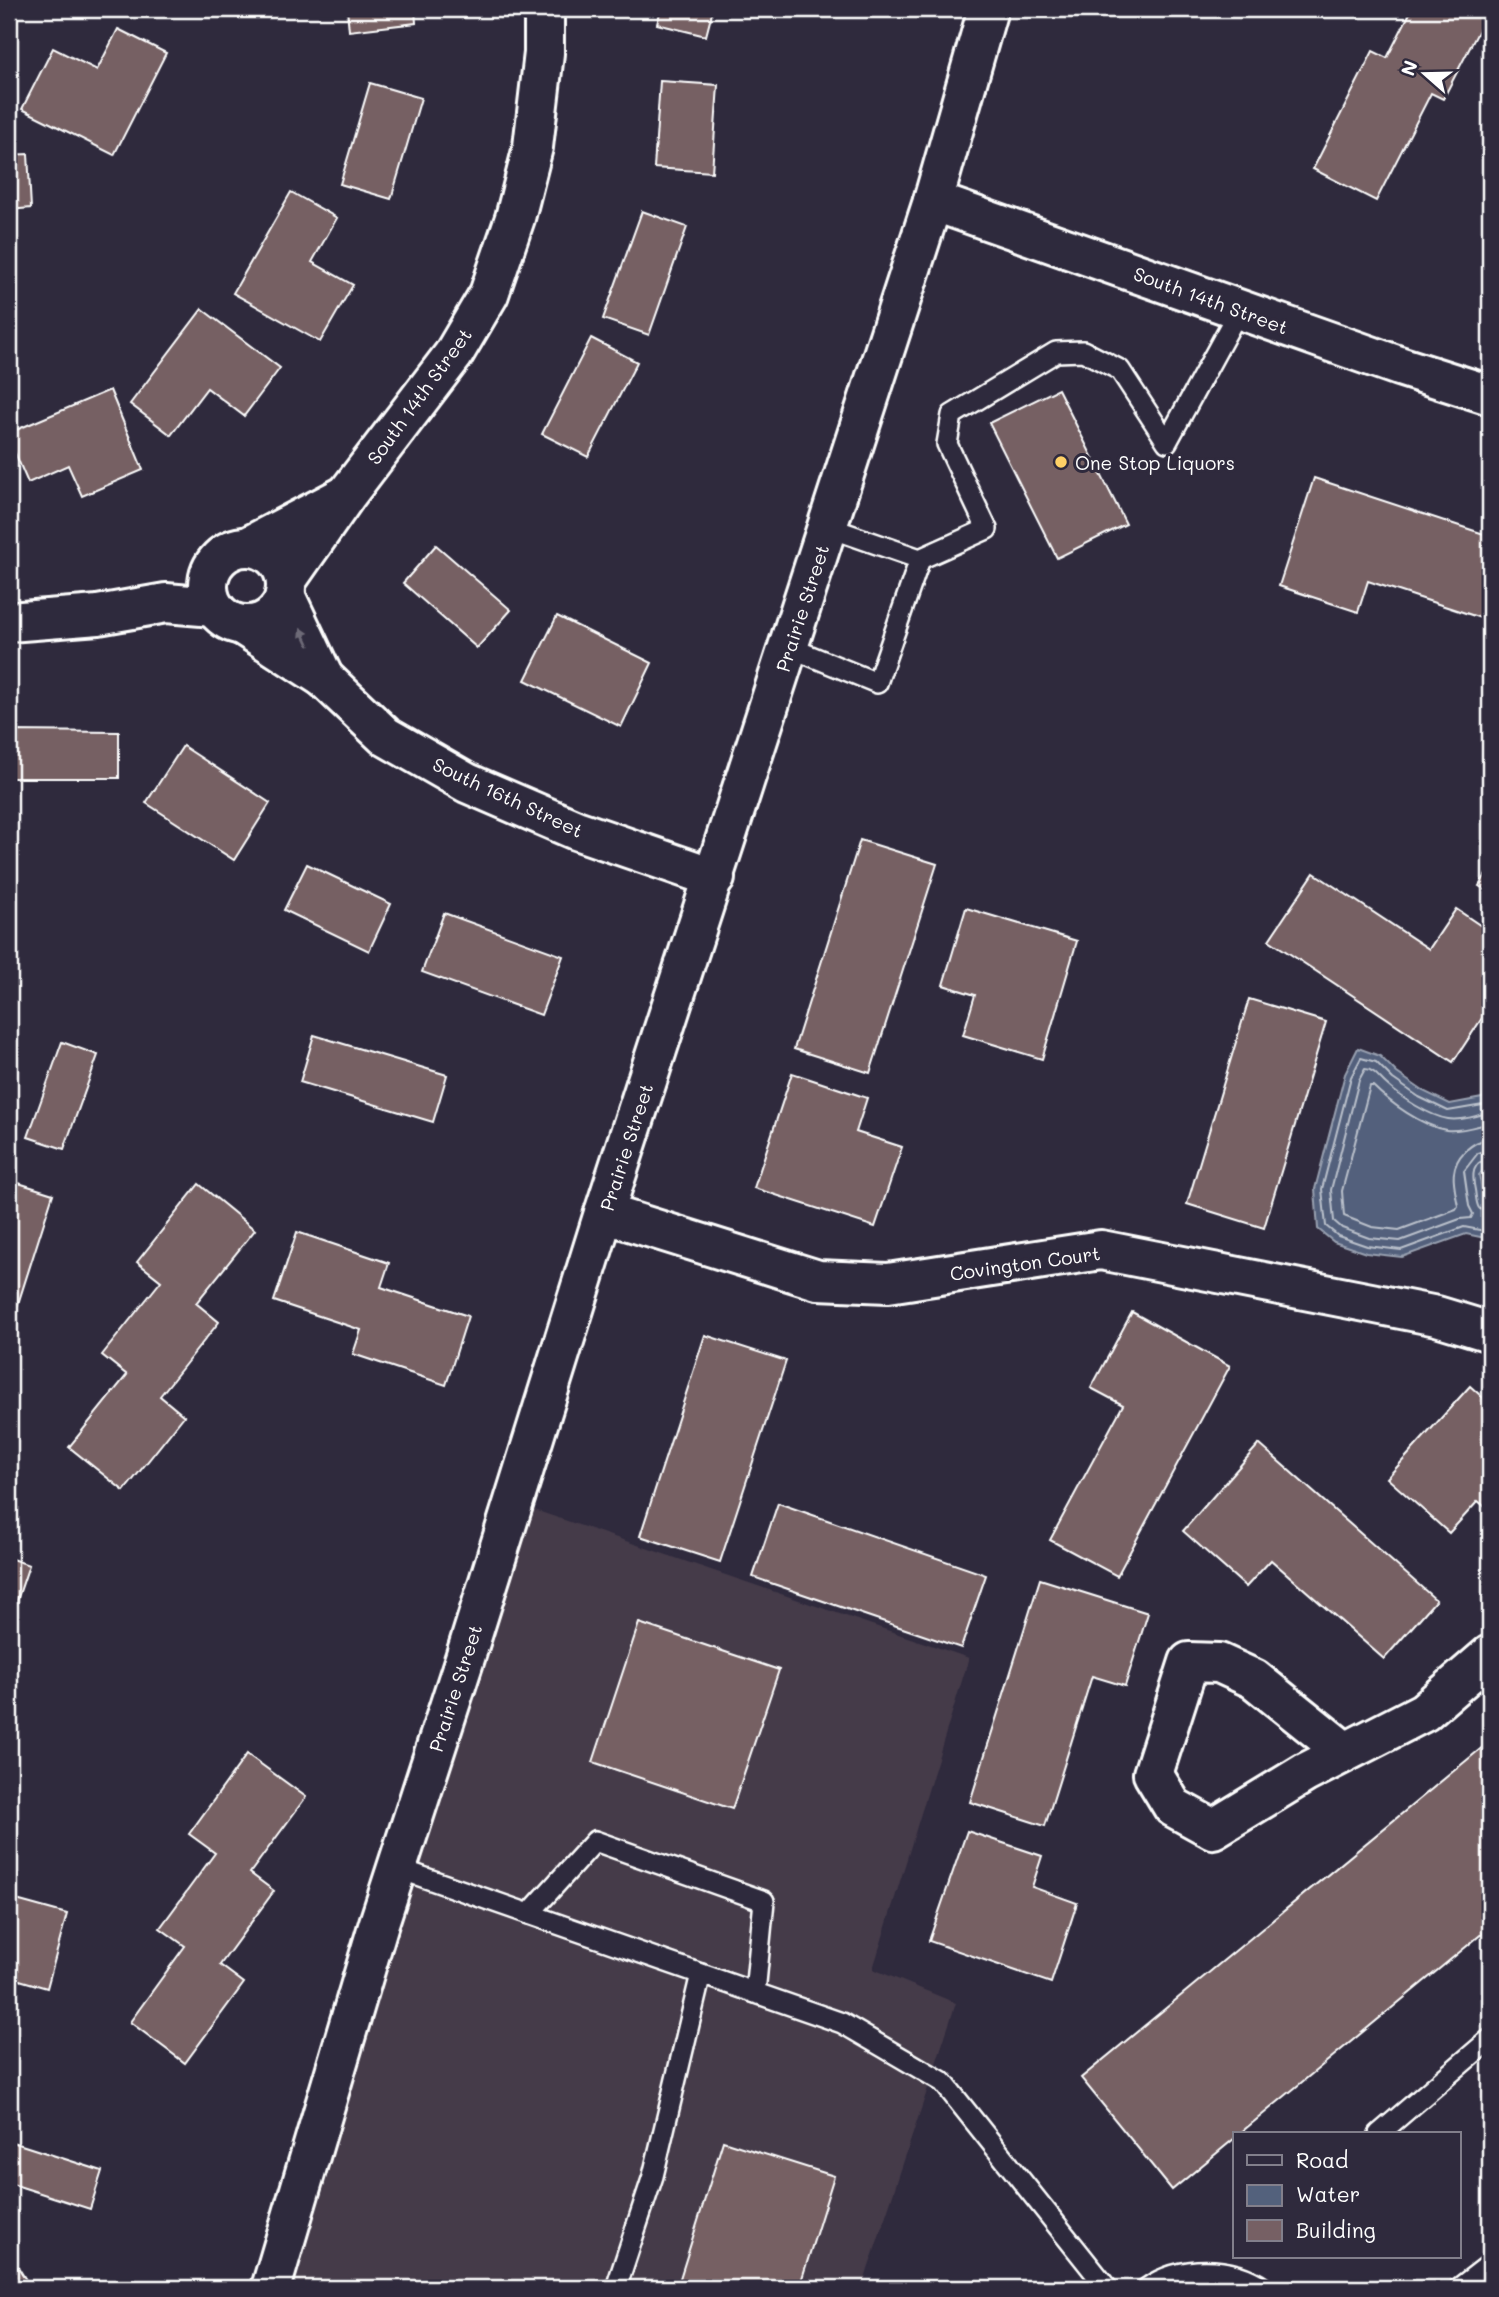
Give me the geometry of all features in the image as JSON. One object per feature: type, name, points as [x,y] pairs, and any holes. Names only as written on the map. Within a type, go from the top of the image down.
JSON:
[{"type":"street","name":"South 14th Street","points":[[286,588],[347,494],[453,355],[489,293],[515,218],[533,147],[544,53],[544,9]]},
{"type":"street","name":"Prairie Street","points":[[271,2288],[397,1868],[604,1213],[933,201],[988,9]]},
{"type":"street","name":"South 14th Street","points":[[933,201],[1399,366],[1490,395]]},
{"type":"street","name":"South 14th Street","points":[[232,553],[347,494]]},
{"type":"street","points":[[263,550],[274,557],[282,567],[286,588],[280,608],[268,620],[256,625],[228,616],[209,594],[208,580],[232,553],[263,550]]},
{"type":"street","name":"South 16th Street","points":[[98,615],[232,553]]},
{"type":"street","name":"South 16th Street","points":[[286,588],[324,678]]},
{"type":"street","name":"South 16th Street","points":[[9,622],[98,615],[166,603],[228,616],[324,678],[385,736],[467,783],[576,830],[715,878]]},
{"type":"street","name":"Covington Court","points":[[604,1213],[818,1280],[888,1283],[1101,1250],[1437,1316],[1490,1332]]},
{"type":"street","points":[[1345,1752],[1254,1679],[1219,1663],[1189,1662],[1153,1774],[1174,1807],[1213,1829],[1305,1773],[1424,1712],[1490,1655]]},
{"type":"lane","points":[[828,527],[920,559],[988,529],[947,444],[952,415],[1056,352],[1083,351],[1120,370],[1167,442],[1239,310]]},
{"type":"lane","points":[[789,647],[877,683],[920,559]]},
{"type":"lane","points":[[529,1914],[596,1841],[764,1901],[755,1993]]},
{"type":"lane","points":[[397,1868],[842,2023],[943,2082],[1107,2288]]},
{"type":"lane","points":[[617,2288],[653,2176],[701,1974]]},
{"type":"lane","points":[[1381,2132],[1490,2039]]},
{"type":"lane","points":[[1219,2271],[1235,2258]]},
{"type":"lane","points":[[1459,2288],[1490,2264]]},
{"type":"lane","points":[[1147,2288],[1183,2273],[1219,2271],[1254,2281],[1264,2288]]},
{"type":"shaded area","points":[[526,1507],[969,1658],[873,1969],[956,2003],[862,2288],[287,2288]]},
{"type":"water","points":[[1358,1048],[1380,1056],[1397,1073],[1423,1091],[1450,1104],[1482,1098],[1490,1087],[1490,1163],[1479,1175],[1485,1203],[1490,1205],[1490,1239],[1466,1234],[1402,1257],[1366,1253],[1334,1242],[1318,1229],[1315,1189],[1345,1074]]},
{"type":"building","points":[[347,9],[415,9],[416,23],[349,31]]},
{"type":"building","points":[[661,9],[713,9],[706,36],[657,24]]},
{"type":"building","points":[[1412,9],[1490,9],[1443,99],[1431,93],[1376,201],[1313,169],[1373,51],[1387,58]]},
{"type":"building","points":[[118,29],[166,53],[114,155],[22,109],[53,48],[97,70]]},
{"type":"building","points":[[660,81],[718,85],[712,172],[654,168]]},
{"type":"building","points":[[370,83],[421,98],[391,199],[340,184]]},
{"type":"building","points":[[28,154],[31,208],[9,210],[9,155]]},
{"type":"building","points":[[291,192],[337,218],[312,262],[353,285],[320,342],[233,293]]},
{"type":"building","points":[[642,211],[687,227],[649,335],[603,319]]},
{"type":"building","points":[[202,309],[280,368],[244,416],[207,388],[171,435],[130,404]]},
{"type":"building","points":[[591,338],[637,362],[588,457],[542,434]]},
{"type":"building","points":[[1058,389],[1126,524],[1057,558],[989,423]]},
{"type":"building","points":[[110,390],[143,470],[82,496],[68,465],[28,483],[9,439],[9,433]]},
{"type":"building","points":[[1314,478],[1490,536],[1490,621],[1368,581],[1358,612],[1279,586]]},
{"type":"building","points":[[436,545],[511,610],[477,648],[403,583]]},
{"type":"building","points":[[557,616],[652,663],[621,727],[525,680]]},
{"type":"building","points":[[9,731],[119,732],[119,778],[9,778]]},
{"type":"building","points":[[183,746],[270,803],[234,860],[146,803]]},
{"type":"building","points":[[860,840],[937,864],[870,1073],[794,1049]]},
{"type":"building","points":[[307,864],[391,904],[369,951],[284,910]]},
{"type":"building","points":[[1490,868],[1490,893],[1479,886]]},
{"type":"building","points":[[1314,873],[1429,949],[1456,909],[1490,932],[1490,1006],[1453,1062],[1269,940]]},
{"type":"building","points":[[966,908],[1077,941],[1042,1059],[963,1035],[975,995],[943,985]]},
{"type":"building","points":[[444,913],[563,956],[541,1015],[422,972]]},
{"type":"building","points":[[1249,999],[1326,1022],[1264,1228],[1187,1204]]},
{"type":"building","points":[[314,1035],[447,1075],[433,1122],[300,1082]]},
{"type":"building","points":[[62,1042],[98,1055],[64,1149],[28,1137]]},
{"type":"building","points":[[792,1073],[867,1098],[856,1132],[902,1147],[875,1227],[754,1188]]},
{"type":"building","points":[[9,1180],[53,1194],[10,1329],[9,1328]]},
{"type":"building","points":[[199,1184],[255,1230],[196,1303],[219,1322],[160,1396],[184,1416],[124,1491],[69,1447],[127,1375],[102,1355],[161,1281],[137,1262]]},
{"type":"building","points":[[297,1232],[389,1263],[381,1287],[468,1316],[446,1385],[353,1354],[361,1330],[274,1301]]},
{"type":"building","points":[[1132,1312],[1230,1366],[1117,1576],[1050,1540],[1123,1405],[1091,1388]]},
{"type":"building","points":[[705,1335],[786,1361],[720,1562],[640,1536]]},
{"type":"building","points":[[1470,1386],[1490,1404],[1490,1511],[1478,1501],[1449,1533],[1387,1478]]},
{"type":"building","points":[[1259,1444],[1436,1600],[1384,1659],[1271,1560],[1246,1587],[1183,1531]]},
{"type":"building","points":[[778,1503],[986,1575],[961,1648],[753,1577]]},
{"type":"building","points":[[9,1558],[29,1565],[9,1624]]},
{"type":"building","points":[[1040,1579],[1148,1613],[1125,1686],[1092,1676],[1045,1826],[970,1802]]},
{"type":"building","points":[[639,1623],[779,1670],[732,1809],[593,1762]]},
{"type":"building","points":[[1490,1741],[1490,1927],[1241,2132],[1233,2132],[1233,2140],[1172,2190],[1081,2078]]},
{"type":"building","points":[[247,1754],[306,1797],[250,1873],[274,1891],[220,1965],[244,1983],[185,2063],[130,2022],[185,1946],[160,1928],[215,1853],[189,1834]]},
{"type":"building","points":[[967,1831],[1042,1856],[1032,1887],[1077,1903],[1051,1983],[929,1941]]},
{"type":"building","points":[[9,1898],[67,1914],[47,1988],[9,1977]]},
{"type":"building","points":[[9,2141],[102,2171],[90,2209],[9,2183]]},
{"type":"building","points":[[723,2141],[834,2176],[799,2288],[677,2288]]},
{"type":"building","points":[[18,2267],[31,2288],[9,2288],[9,2273]]},
{"type":"place","name":"One Stop Liquors","points":[[1061,462]]}]
